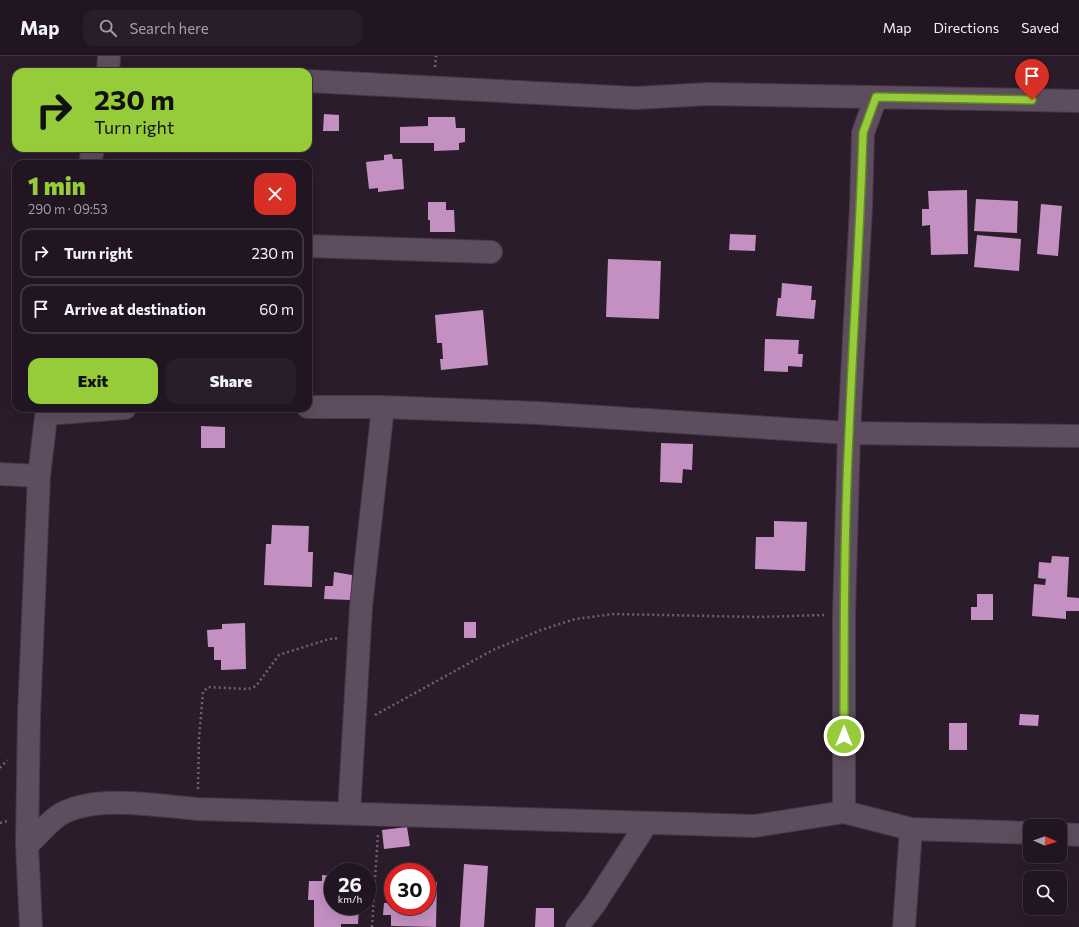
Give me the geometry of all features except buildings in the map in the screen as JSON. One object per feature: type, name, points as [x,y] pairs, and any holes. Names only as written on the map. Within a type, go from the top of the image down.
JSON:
[{"type":"street","points":[[108,68],[109,56]]},
{"type":"street","points":[[312,81],[635,98],[709,94],[1079,101]]},
{"type":"street","points":[[844,812],[844,615],[849,433],[861,207],[863,133],[876,97]]},
{"type":"street","points":[[312,246],[491,252]]},
{"type":"street","points":[[312,406],[383,407],[538,413],[849,433],[1079,436]]},
{"type":"street","points":[[349,813],[359,636],[383,407]]},
{"type":"street","points":[[31,927],[27,845],[29,715],[39,476],[47,412]]},
{"type":"street","points":[[0,474],[39,476]]},
{"type":"street","points":[[27,845],[60,814],[82,806],[121,803],[198,809],[380,813],[755,826],[844,812],[911,828],[1023,833]]},
{"type":"street","points":[[577,927],[594,905],[647,823]]},
{"type":"street","points":[[904,927],[911,828]]},
{"type":"street","points":[[1067,834],[1079,835]]},
{"type":"path","points":[[353,727],[492,650],[541,630],[575,620],[614,614],[759,618],[844,615]]},
{"type":"path","points":[[198,809],[199,738],[203,692],[208,687],[248,690],[256,686],[279,655],[329,639],[359,636]]},
{"type":"path","points":[[372,927],[380,813]]},
{"type":"route","points":[[844,736],[844,615],[849,433],[861,207],[863,133],[865,124],[876,97],[1032,100]]}]
